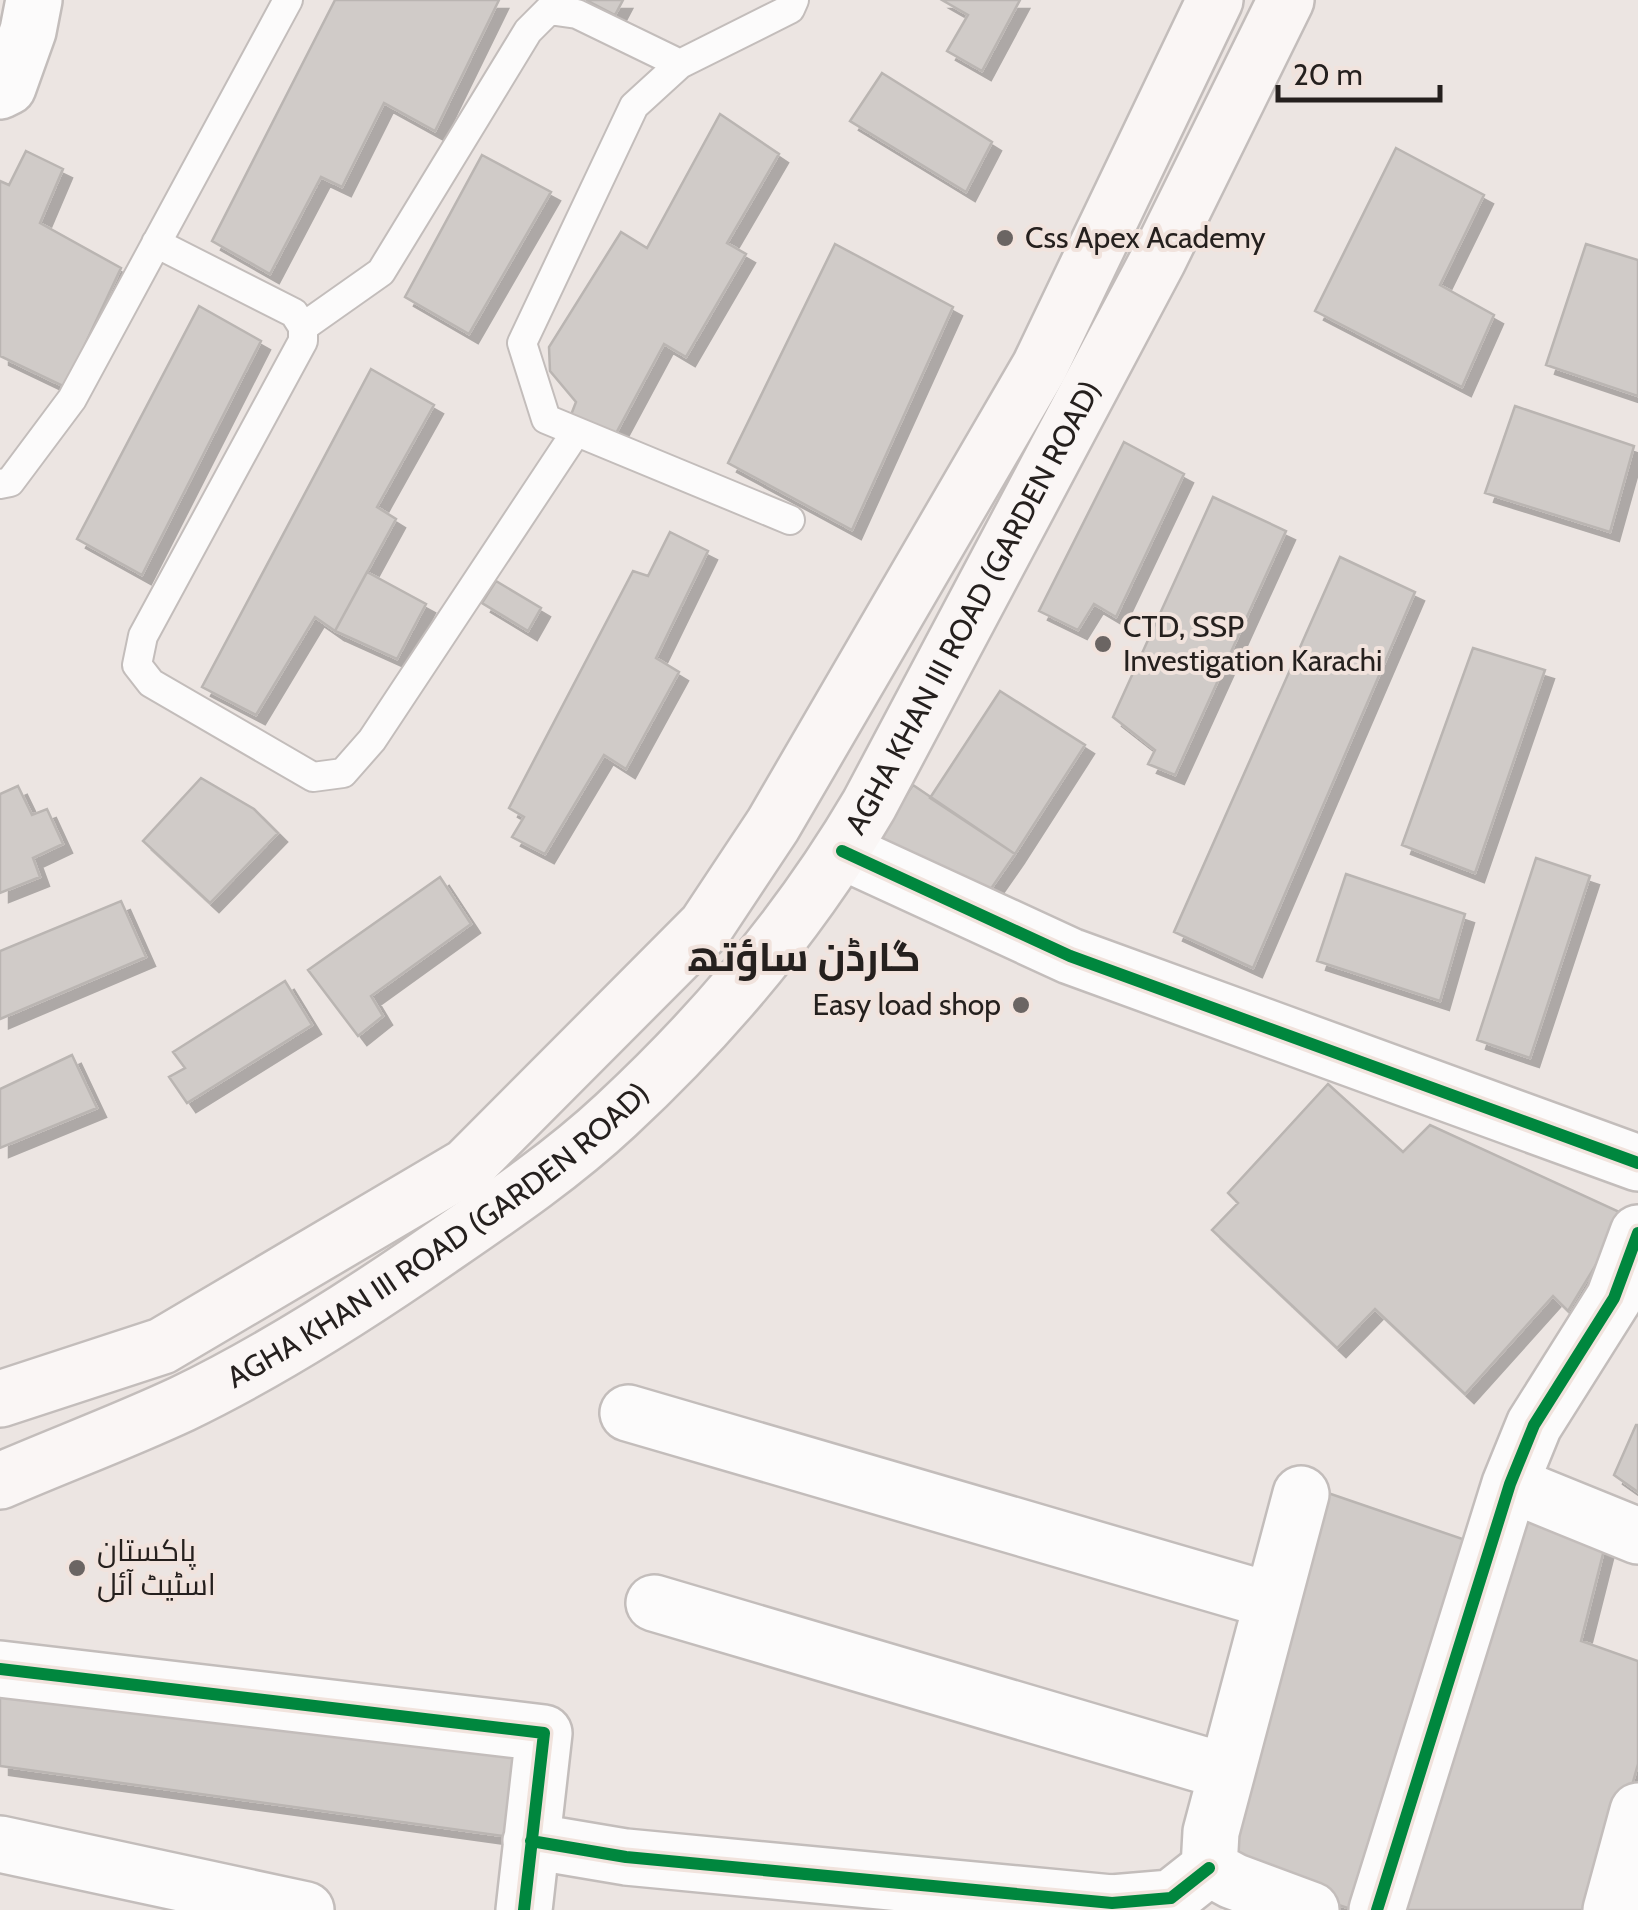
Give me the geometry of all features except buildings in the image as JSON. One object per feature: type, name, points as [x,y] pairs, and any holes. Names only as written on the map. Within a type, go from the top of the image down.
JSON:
[{"type":"main road","name":"AGHA KHAN III ROAD (GARDEN ROAD)","points":[[0,1399],[162,1346],[467,1166],[706,926],[773,825],[1040,366],[1215,0]]},
{"type":"main road","name":"AGHA KHAN III ROAD (GARDEN ROAD)","points":[[0,1481],[182,1404],[290,1346],[506,1203],[615,1116],[772,947],[842,851],[888,770],[1132,310],[1286,0]]},
{"type":"street","points":[[0,91],[8,86],[28,31],[34,0]]},
{"type":"street","points":[[842,851],[1070,956],[1638,1163]]},
{"type":"street","points":[[1377,1910],[1510,1484],[1534,1425],[1614,1298],[1638,1232]]},
{"type":"street","points":[[628,1413],[1272,1601]]},
{"type":"street","points":[[1510,1484],[1638,1536]]},
{"type":"street","points":[[1183,1892],[1211,1832],[1301,1494]]},
{"type":"street","points":[[654,1603],[1227,1772]]},
{"type":"street","points":[[0,1670],[544,1733],[524,1910]]},
{"type":"street","points":[[1610,1910],[1638,1811]]},
{"type":"street","points":[[532,1841],[626,1858],[1112,1903],[1233,1881],[1310,1910]]},
{"type":"street","points":[[0,1844],[306,1910]]},
{"type":"lane","points":[[0,484],[10,482],[72,399],[288,0]]},
{"type":"lane","points":[[790,520],[546,419],[522,343],[634,106],[680,64],[790,9],[794,0]]},
{"type":"lane","points":[[304,327],[382,272],[528,31],[549,10],[577,14],[680,64]]},
{"type":"lane","points":[[156,243],[294,314],[304,327],[303,341],[143,636],[136,665],[151,683],[313,777],[342,773],[372,740],[576,432]]},
{"type":"cycle path","points":[[842,851],[1070,956],[1638,1163]]},
{"type":"cycle path","points":[[1377,1910],[1510,1484],[1534,1425],[1614,1298],[1638,1233]]},
{"type":"cycle path","points":[[0,1669],[544,1733],[524,1910]]},
{"type":"cycle path","points":[[531,1841],[626,1857],[1112,1903],[1171,1898],[1209,1868]]},
{"type":"place","name":"Css Apex Academy","points":[[1005,238]]},
{"type":"place","name":"CTD, SSP Investigation Karachi","points":[[1103,644]]},
{"type":"place","name":"Easy load shop","points":[[1021,1005]]},
{"type":"place","name":"پاکستان اسٹیٹ آئل","points":[[77,1568]]},
{"type":"district","name":"گارڈن ساؤتھ","points":[[804,957]]}]
